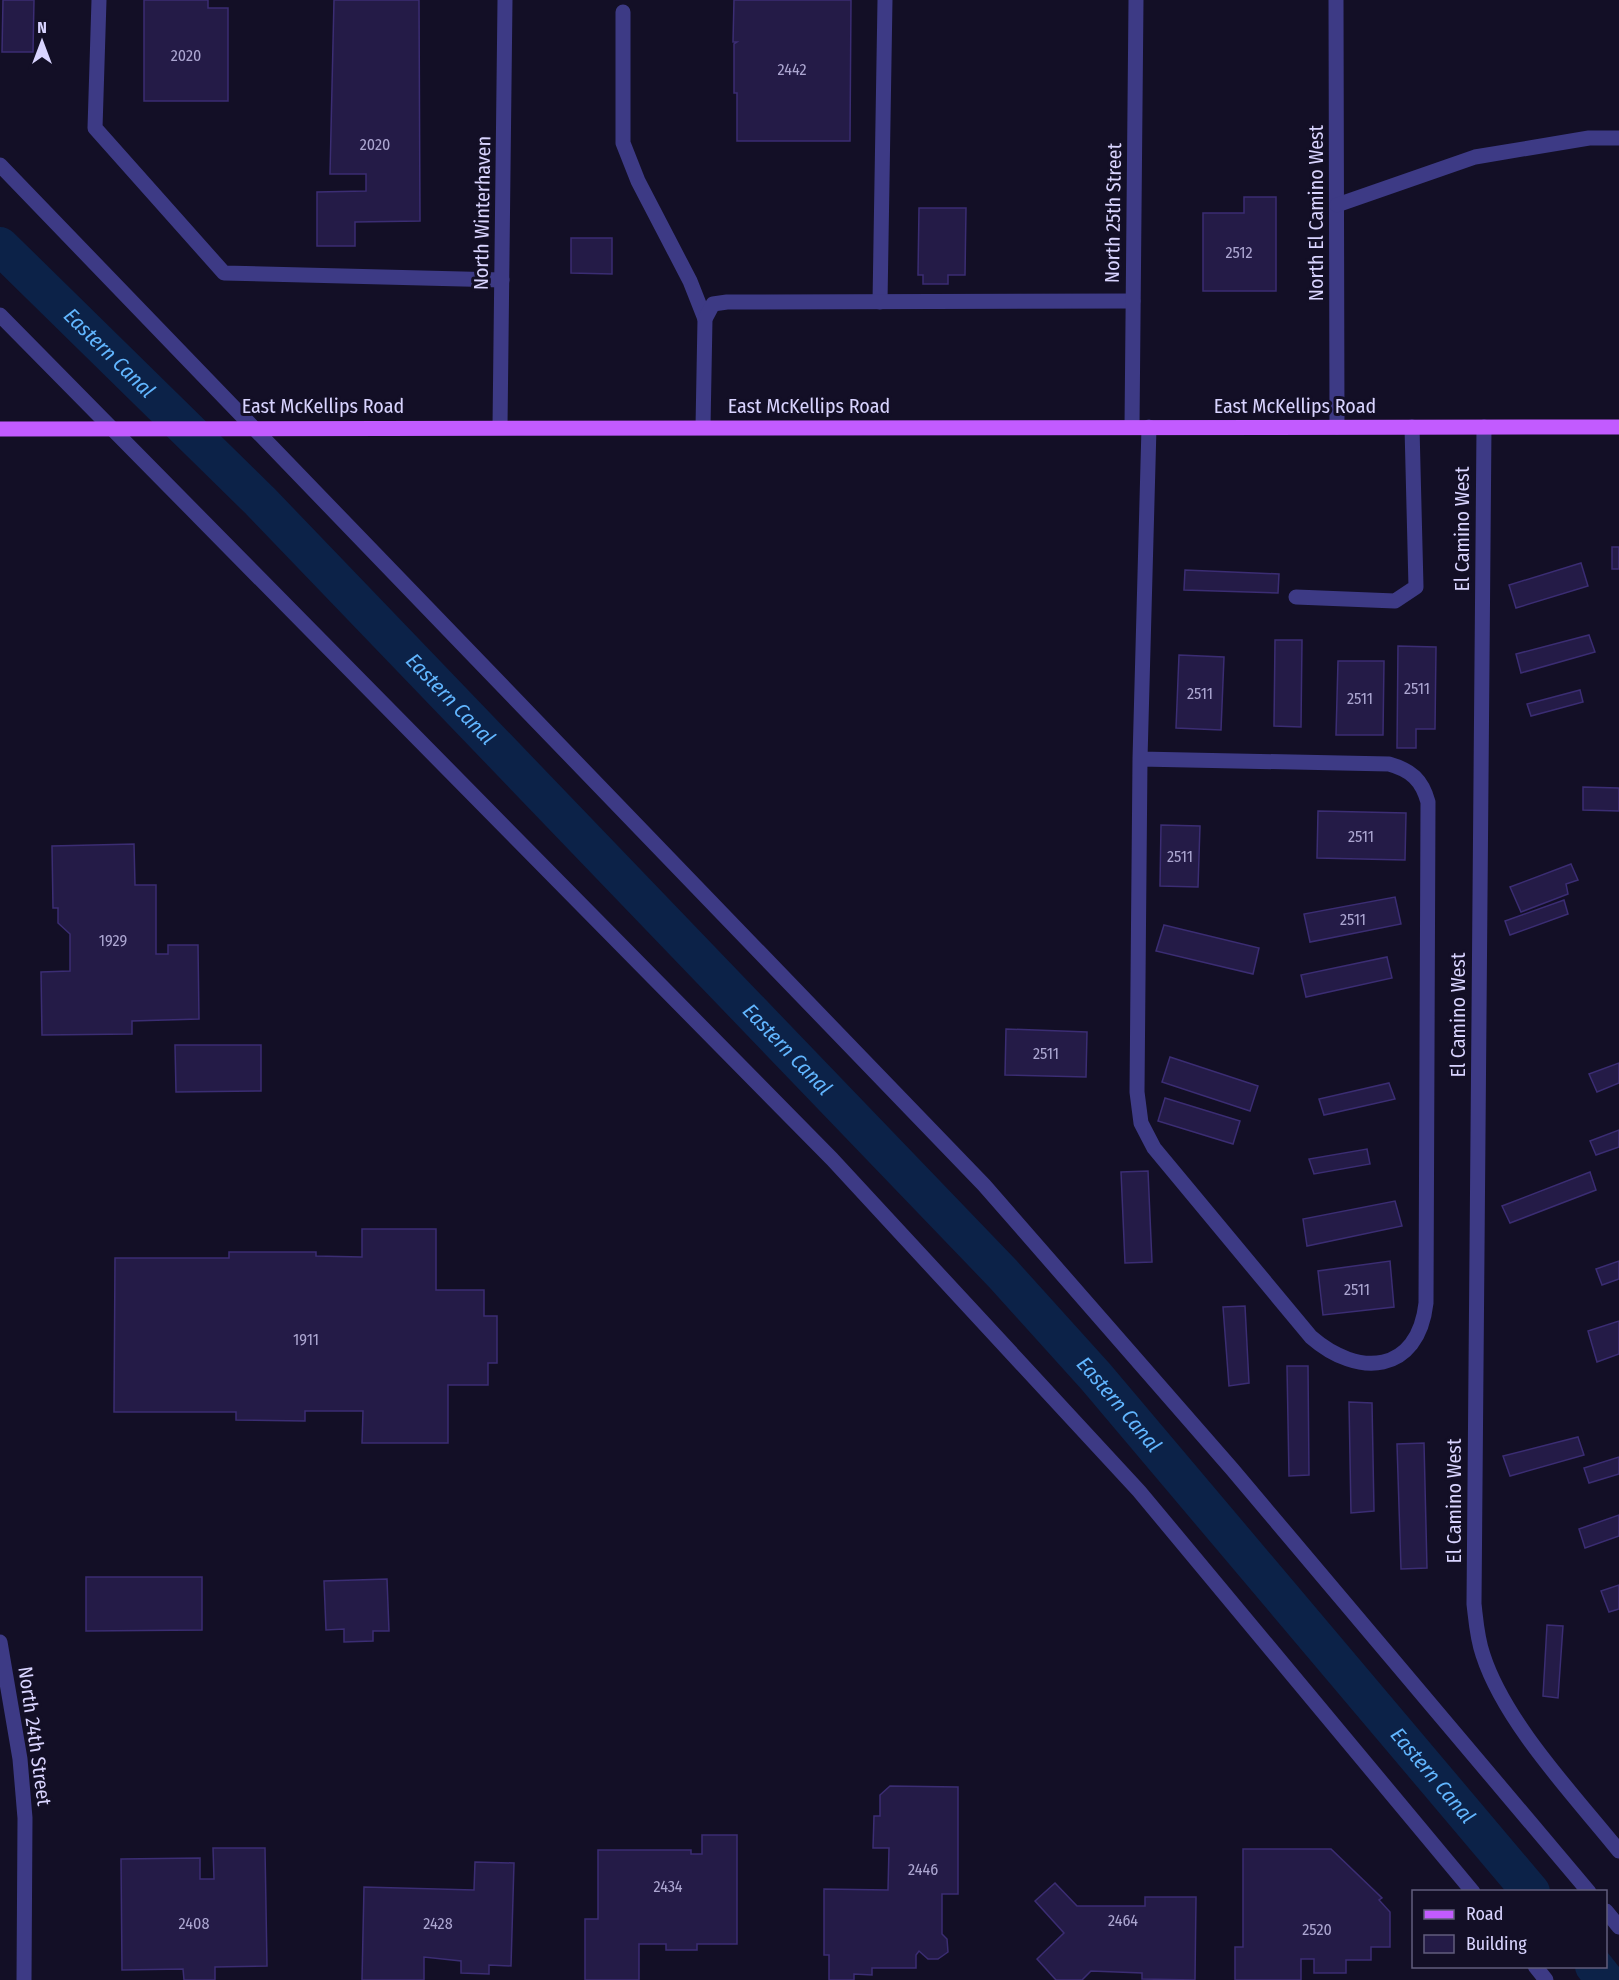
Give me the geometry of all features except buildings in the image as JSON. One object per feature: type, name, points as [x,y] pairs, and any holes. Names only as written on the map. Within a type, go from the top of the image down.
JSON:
[{"type":"main road","name":"East McKellips Road","points":[[0,429],[1619,427]]},
{"type":"street","points":[[99,0],[95,128],[224,273],[502,280]]},
{"type":"street","name":"North Winterhaven","points":[[500,427],[505,0]]},
{"type":"street","points":[[880,302],[885,0]]},
{"type":"street","name":"North 25th Street","points":[[1132,427],[1136,0]]},
{"type":"street","name":"North El Camino West","points":[[1336,0],[1337,427]]},
{"type":"street","points":[[623,12],[623,143],[638,181],[690,281],[705,319],[703,427]]},
{"type":"street","points":[[1337,205],[1475,157],[1589,138],[1619,138]]},
{"type":"street","points":[[0,165],[984,1185],[1232,1469],[1587,1890]]},
{"type":"street","points":[[705,319],[713,304],[727,302],[1132,302]]},
{"type":"street","points":[[0,315],[857,1185],[1139,1491],[1471,1890]]},
{"type":"street","points":[[1140,759],[1389,764],[1411,773],[1425,790],[1428,802],[1426,1303],[1419,1336],[1410,1348],[1397,1357],[1383,1362],[1343,1359],[1319,1344],[1147,1137],[1137,1107],[1140,759],[1149,427]]},
{"type":"street","points":[[1296,597],[1395,601],[1416,587],[1412,427]]},
{"type":"street","name":"El Camino West","points":[[1484,427],[1474,1605],[1482,1654],[1505,1702],[1523,1730],[1619,1851]]},
{"type":"street","name":"North 24th Street","points":[[0,1642],[20,1759],[25,1818],[24,1980]]},
{"type":"street","points":[[1607,1913],[1619,1927]]},
{"type":"street","points":[[1537,1968],[1546,1980]]},
{"type":"waterway","name":"Eastern Canal","points":[[0,246],[260,501],[1003,1274],[1096,1377],[1529,1890]]},
{"type":"waterway","name":"Eastern Canal","points":[[1596,1968],[1605,1980]]}]
